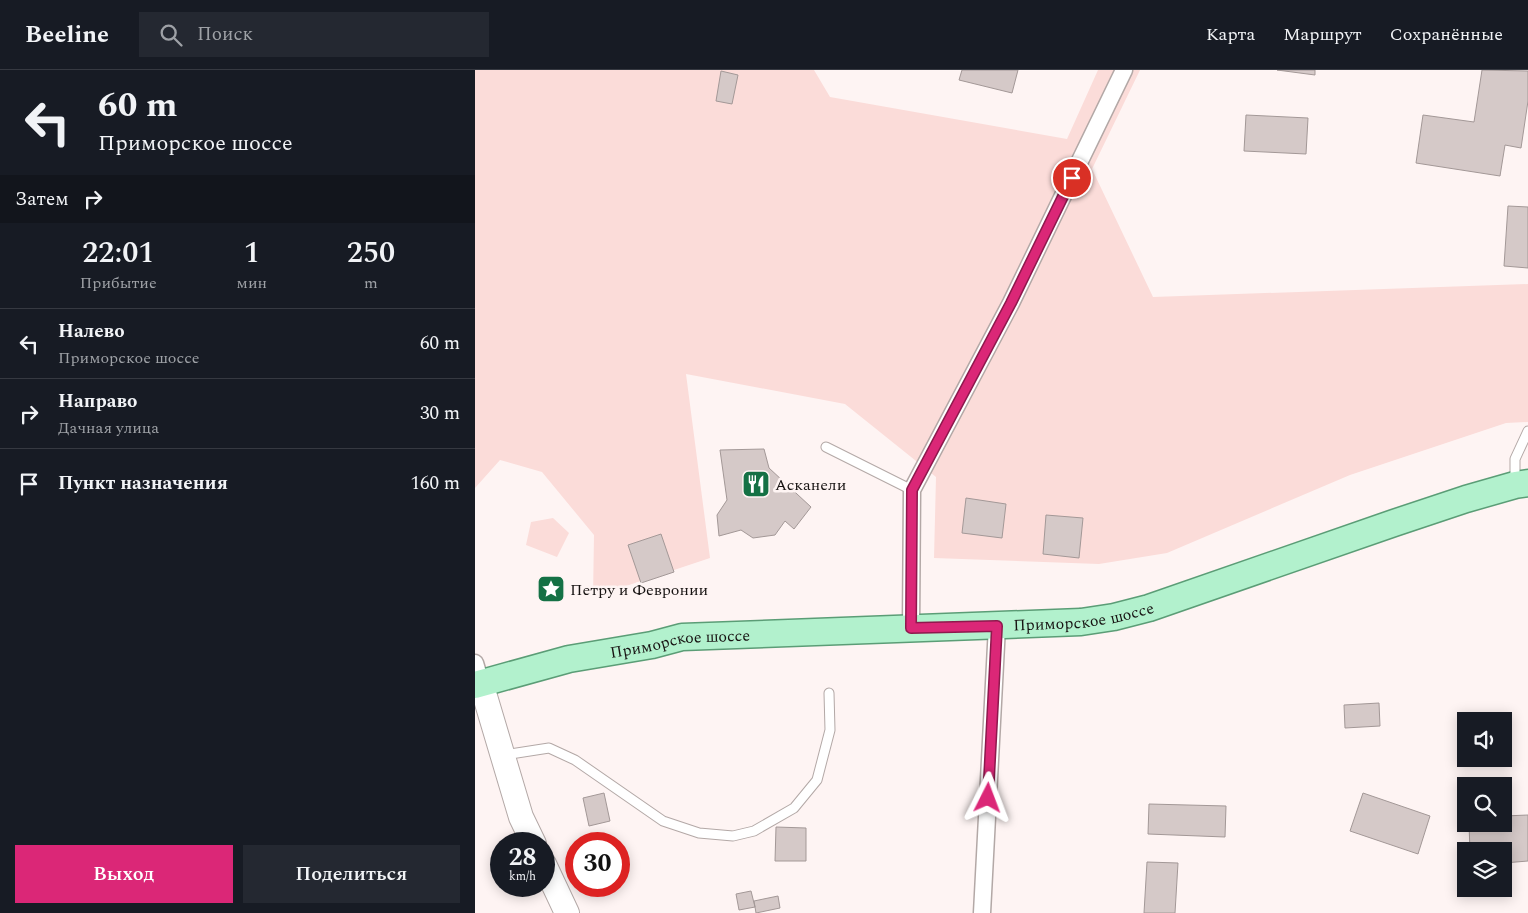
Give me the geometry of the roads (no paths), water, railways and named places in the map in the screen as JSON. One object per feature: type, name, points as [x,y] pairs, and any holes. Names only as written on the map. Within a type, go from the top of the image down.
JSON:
[{"type":"main road","name":"Приморское шоссе","points":[[477,677],[652,645],[682,637],[997,626],[1081,622],[1114,617],[1149,608],[1394,523],[1521,484]]},
{"type":"street","points":[[911,628],[912,490],[1011,303],[1124,70]]},
{"type":"street","points":[[982,913],[997,626]]},
{"type":"street","points":[[477,677],[504,755],[521,817],[528,832]]},
{"type":"street","points":[[555,887],[567,913]]},
{"type":"lane","points":[[1521,484],[1515,459],[1528,431]]},
{"type":"lane","points":[[826,447],[912,490]]},
{"type":"lane","points":[[504,755],[549,748],[575,760],[663,820],[699,833],[733,836],[754,831],[794,808],[817,780],[830,730],[829,693]]},
{"type":"place","name":"Асканели","points":[[756,484]]},
{"type":"place","name":"Петру и Февронии","points":[[551,589]]}]
